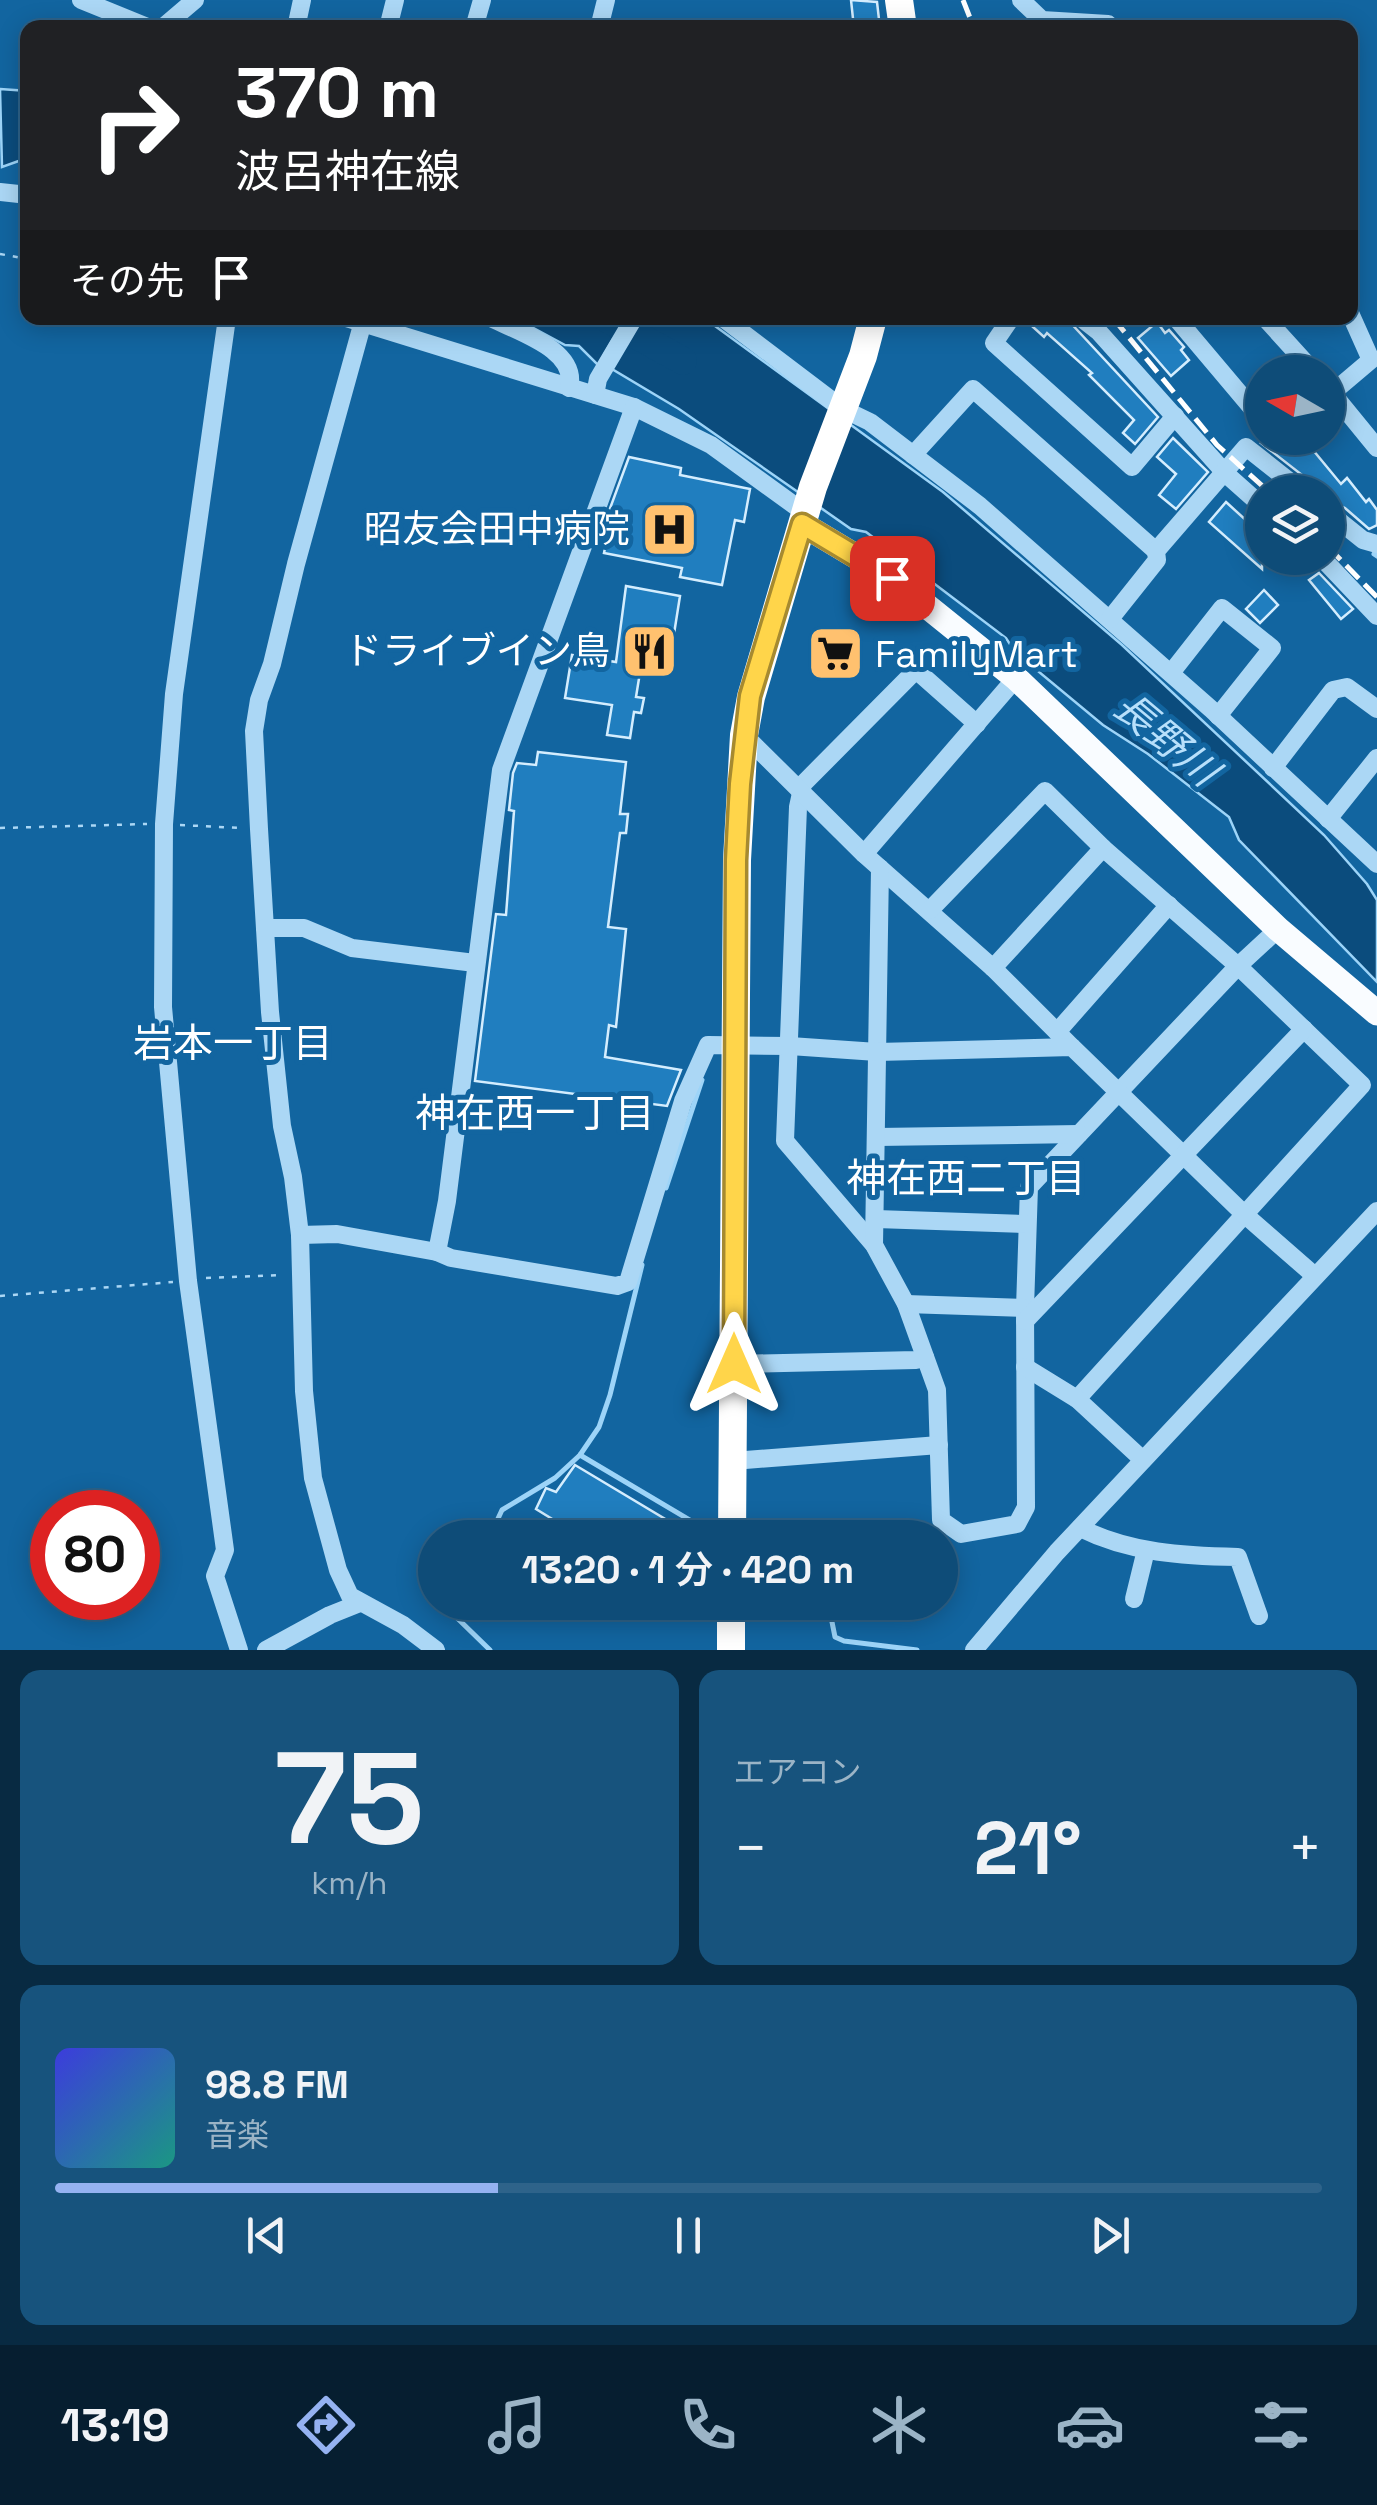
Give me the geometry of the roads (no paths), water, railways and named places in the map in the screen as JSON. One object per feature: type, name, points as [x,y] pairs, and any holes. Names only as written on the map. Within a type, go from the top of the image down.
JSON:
[{"type":"highway","points":[[732,1520],[736,860],[744,735],[750,696],[804,519],[872,325]]},
{"type":"highway","points":[[731,1620],[731,1650]]},
{"type":"main road","points":[[804,519],[892,578],[1016,678],[1278,929],[1377,1013]]},
{"type":"street","points":[[81,0],[130,20]]},
{"type":"street","points":[[171,20],[195,0]]},
{"type":"street","points":[[1021,0],[1042,20]]},
{"type":"street","points":[[226,325],[174,694],[164,824],[163,1007],[188,1281],[225,1550],[214,1576],[239,1650]]},
{"type":"street","points":[[356,325],[272,664],[259,700],[254,732],[259,829],[282,1126],[300,1235],[307,1436],[313,1478],[338,1570],[350,1596],[403,1625],[436,1650]]},
{"type":"street","points":[[376,325],[634,407],[711,445],[804,519]]},
{"type":"street","points":[[504,325],[556,352],[572,375],[569,388]]},
{"type":"street","points":[[595,395],[598,379],[630,325]]},
{"type":"street","points":[[731,325],[840,418],[870,422],[980,506],[1218,716],[1377,864]]},
{"type":"street","points":[[1006,325],[994,343],[1132,467],[1175,416]]},
{"type":"street","points":[[1090,325],[1245,491]]},
{"type":"street","points":[[1182,325],[1245,400]]},
{"type":"street","points":[[1271,325],[1299,355]]},
{"type":"street","points":[[1345,380],[1371,360],[1355,325]]},
{"type":"street","points":[[913,455],[973,389],[1156,551]]},
{"type":"street","points":[[438,1252],[501,770],[634,407]]},
{"type":"street","points":[[1345,409],[1377,448]]},
{"type":"street","points":[[1110,619],[1156,560],[1156,551],[1245,448]]},
{"type":"street","points":[[1256,455],[1281,475]]},
{"type":"street","points":[[1345,526],[1363,540],[1377,544]]},
{"type":"street","points":[[1338,575],[1377,616]]},
{"type":"street","points":[[1170,673],[1222,608],[1272,648],[1218,716]]},
{"type":"street","points":[[976,724],[916,670],[803,784],[798,807],[786,1141],[874,1245],[906,1304],[937,1390],[942,1520],[960,1534],[1017,1524],[1026,1507],[1025,1314],[1030,1188],[1238,966],[1278,929]]},
{"type":"street","points":[[864,854],[1016,678]]},
{"type":"street","points":[[1272,768],[1332,690],[1346,687],[1377,710]]},
{"type":"street","points":[[744,735],[864,854],[993,968],[1244,1214],[1315,1276]]},
{"type":"street","points":[[1328,819],[1377,758]]},
{"type":"street","points":[[930,910],[1045,791],[1362,1085],[1077,1399]]},
{"type":"street","points":[[993,968],[1103,848]]},
{"type":"street","points":[[874,1245],[880,868]]},
{"type":"street","points":[[1057,1032],[1168,905]]},
{"type":"street","points":[[265,928],[304,928],[352,948],[475,963]]},
{"type":"street","points":[[1025,1314],[1304,1029]]},
{"type":"street","points":[[300,1235],[337,1234],[617,1286],[628,1282],[683,1101],[708,1045],[877,1052],[1072,1048]]},
{"type":"street","points":[[877,1137],[1079,1134]]},
{"type":"street","points":[[974,1650],[1080,1528],[1377,1211]]},
{"type":"street","points":[[876,1219],[1028,1224]]},
{"type":"street","points":[[906,1304],[1025,1314]]},
{"type":"street","points":[[734,1364],[925,1357]]},
{"type":"street","points":[[1025,1367],[1077,1399],[1143,1460]]},
{"type":"street","points":[[733,1461],[939,1445]]},
{"type":"street","points":[[1080,1528],[1104,1540],[1146,1550],[1238,1557],[1259,1616]]},
{"type":"street","points":[[1134,1598],[1146,1550]]},
{"type":"street","points":[[266,1650],[345,1607],[360,1603]]},
{"type":"water","points":[[0,89],[20,90],[20,161],[2,167]]},
{"type":"water","points":[[528,325],[621,325],[598,365],[579,346],[565,345]]},
{"type":"water","points":[[639,325],[714,325],[943,492],[1122,645],[1324,835],[1367,884],[1377,900],[1377,982],[1239,840],[1229,817],[1148,754],[1103,725],[1015,652],[1006,638],[866,532],[851,529],[679,409],[612,369],[627,343],[645,353],[654,336]]},
{"type":"waterway","name":"長野川","points":[[619,325],[683,361]]},
{"type":"waterway","points":[[666,1188],[702,1080]]},
{"type":"waterway","points":[[497,1520],[502,1510],[555,1478],[580,1455],[599,1427],[642,1265]]},
{"type":"waterway","points":[[580,1455],[690,1520]]},
{"type":"waterway","points":[[459,1620],[490,1650]]},
{"type":"waterway","points":[[832,1620],[835,1637],[844,1641],[917,1650]]},
{"type":"railway","points":[[963,0],[971,20]]},
{"type":"railway","points":[[1119,325],[1217,445],[1250,475]]},
{"type":"railway","points":[[1345,564],[1377,597]]},
{"type":"place","name":"昭友会田中病院","points":[[669,529]]},
{"type":"place","name":"ドライブイン鳥","points":[[649,651]]},
{"type":"place","name":"FamilyMart","points":[[836,654]]},
{"type":"district","name":"岩本一丁目","points":[[233,1043]]},
{"type":"district","name":"神在西一丁目","points":[[535,1113]]},
{"type":"district","name":"神在西二丁目","points":[[966,1178]]}]
